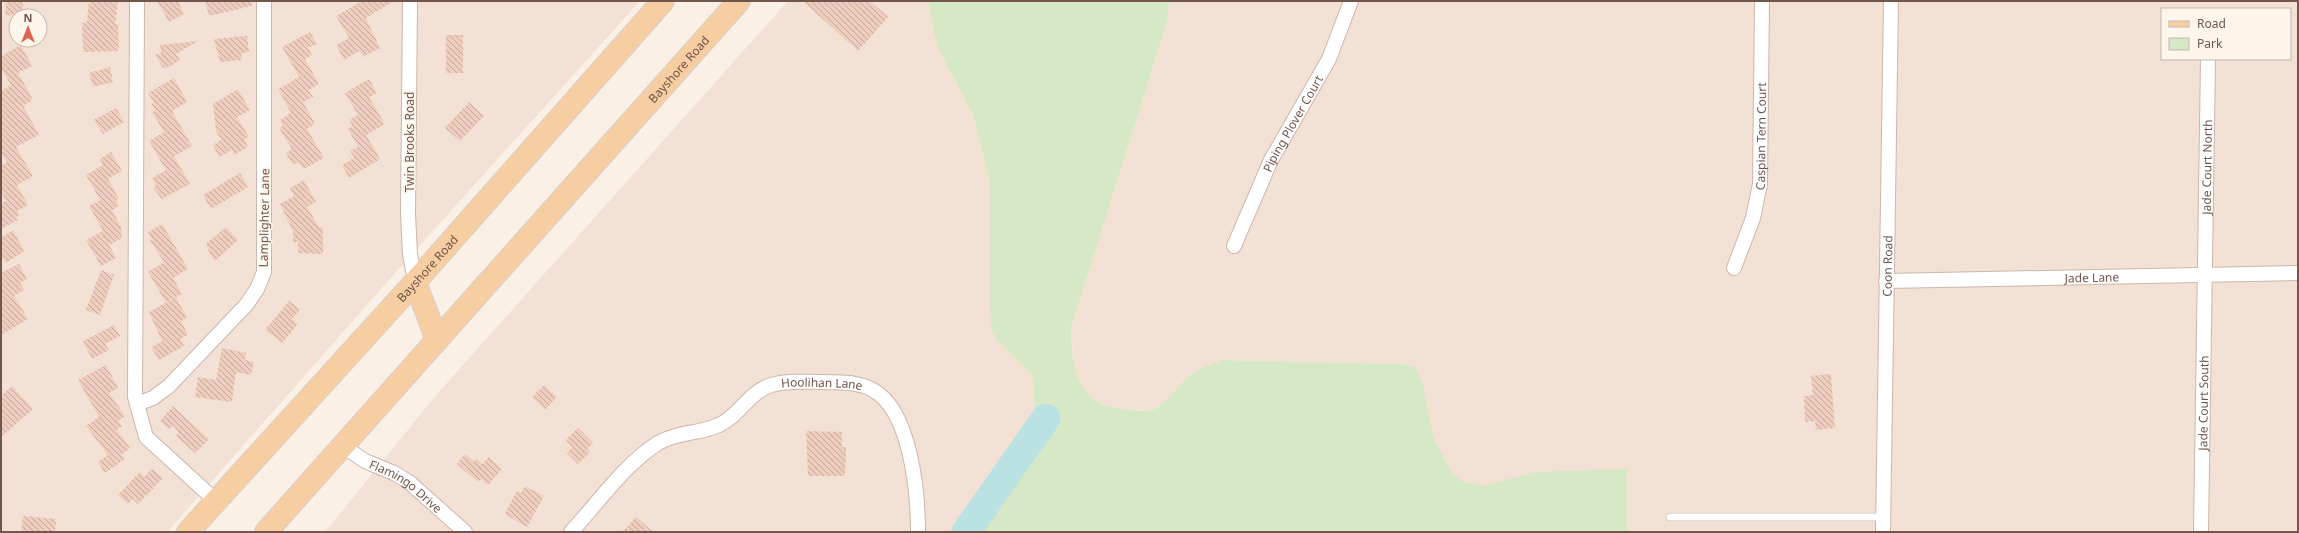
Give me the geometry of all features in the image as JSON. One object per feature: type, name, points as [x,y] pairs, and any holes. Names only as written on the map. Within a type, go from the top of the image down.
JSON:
[{"type":"main road","name":"Bayshore Road","points":[[188,532],[415,282],[663,1]]},
{"type":"main road","name":"Bayshore Road","points":[[266,532],[739,1]]},
{"type":"main road","points":[[415,282],[438,340]]},
{"type":"street","points":[[137,1],[135,397],[146,437],[216,501]]},
{"type":"street","name":"Lamplighter Lane","points":[[137,404],[153,398],[169,386],[247,304],[258,289],[264,272],[264,1]]},
{"type":"street","name":"Twin Brooks Road","points":[[410,1],[408,214],[410,254],[415,282]]},
{"type":"street","name":"Piping Plover Court","points":[[1234,246],[1272,160],[1330,59],[1352,1]]},
{"type":"street","name":"Caspian Tern Court","points":[[1734,268],[1752,218],[1760,184],[1762,1]]},
{"type":"street","name":"Coon Road","points":[[1883,532],[1891,1]]},
{"type":"street","name":"Jade Court North","points":[[2206,275],[2208,60]]},
{"type":"street","name":"Jade Lane","points":[[1886,281],[2298,273]]},
{"type":"street","name":"Jade Court South","points":[[2201,532],[2206,275]]},
{"type":"street","name":"Hoolihan Lane","points":[[571,532],[637,459],[658,443],[674,436],[720,425],[754,394],[770,386],[787,382],[853,383],[873,390],[886,401],[897,416],[910,458],[918,513],[918,532]]},
{"type":"street","name":"Flamingo Drive","points":[[343,446],[365,461],[394,473],[409,482],[465,532]]},
{"type":"lane","points":[[1670,517],[1883,518]]},
{"type":"shaded area","points":[[1,1],[640,1],[395,273],[167,532],[1,532]]},
{"type":"shaded area","points":[[788,1],[930,1],[930,11],[934,33],[940,52],[973,115],[990,183],[989,267],[999,342],[1033,376],[1035,438],[1033,459],[986,515],[979,532],[325,532],[437,394]]},
{"type":"shaded area","points":[[1169,1],[2298,1],[2298,532],[1627,532],[1627,470],[1503,481],[1483,486],[1462,481],[1451,472],[1433,436],[1414,366],[1398,364],[1222,360],[1185,380],[1171,398],[1152,410],[1115,409],[1093,399],[1080,385],[1074,366],[1071,328],[1167,22]]},
{"type":"green space","points":[[930,1],[1169,1],[1167,22],[1071,328],[1073,357],[1076,371],[1081,383],[1088,393],[1097,401],[1110,407],[1145,411],[1151,410],[1163,403],[1185,380],[1194,373],[1222,360],[1398,364],[1414,366],[1423,384],[1433,436],[1451,472],[1462,481],[1483,486],[1535,472],[1627,469],[1627,532],[979,532],[986,515],[1033,459],[1035,438],[1033,376],[999,342],[991,330],[989,267],[990,183],[973,115],[940,52],[934,33],[930,11]]},
{"type":"building","points":[[6,1],[23,1],[23,8],[8,8],[8,15],[5,15]]},
{"type":"building","points":[[89,1],[118,1],[115,24],[118,24],[119,51],[83,52],[82,23],[87,22]]},
{"type":"building","points":[[157,1],[178,1],[184,14],[169,22]]},
{"type":"building","points":[[205,1],[251,1],[252,6],[209,16]]},
{"type":"building","points":[[362,1],[394,1],[366,18],[380,48],[363,57],[360,51],[344,60],[336,45],[349,38],[336,16]]},
{"type":"building","points":[[803,1],[870,1],[888,17],[858,51]]},
{"type":"building","points":[[310,32],[317,44],[308,48],[312,55],[305,59],[319,84],[309,90],[313,97],[303,102],[315,124],[307,129],[324,158],[304,169],[298,162],[293,165],[286,153],[292,149],[279,128],[283,126],[280,120],[291,113],[278,89],[299,77],[282,47]]},
{"type":"building","points":[[446,35],[463,35],[463,73],[446,73]]},
{"type":"building","points":[[247,36],[249,52],[241,53],[242,60],[220,62],[214,39]]},
{"type":"building","points":[[198,41],[176,54],[180,60],[171,66],[163,68],[155,55],[161,53],[160,45]]},
{"type":"building","points":[[16,48],[23,48],[32,66],[18,73],[33,100],[23,106],[39,135],[16,147],[33,176],[17,185],[28,205],[17,211],[19,215],[16,217],[18,220],[1,229],[1,204],[6,201],[1,191],[1,166],[7,162],[1,152],[1,91],[11,85],[1,68],[1,56]]},
{"type":"building","points":[[110,67],[113,82],[93,87],[89,73]]},
{"type":"building","points":[[174,78],[187,102],[172,111],[192,146],[174,156],[190,184],[162,199],[153,188],[156,186],[152,178],[166,170],[149,141],[164,132],[152,112],[155,111],[151,104],[154,103],[148,93]]},
{"type":"building","points":[[369,79],[377,93],[369,97],[385,124],[366,135],[380,159],[349,178],[342,165],[354,158],[350,151],[358,147],[348,129],[353,126],[349,120],[358,115],[345,93]]},
{"type":"building","points":[[238,89],[250,110],[237,117],[249,137],[244,139],[248,147],[234,155],[232,150],[219,157],[213,145],[221,140],[216,131],[213,104]]},
{"type":"building","points":[[469,102],[484,116],[460,141],[445,128]]},
{"type":"building","points":[[116,108],[124,122],[103,134],[94,120]]},
{"type":"building","points":[[111,152],[122,171],[108,179],[119,199],[116,200],[119,206],[112,210],[121,227],[122,238],[109,245],[116,258],[101,266],[86,240],[103,231],[89,206],[100,200],[86,175],[103,165],[100,159]]},
{"type":"building","points":[[240,173],[248,187],[211,209],[203,195]]},
{"type":"building","points":[[304,180],[316,202],[307,207],[319,227],[323,227],[323,254],[298,253],[298,242],[293,242],[293,231],[280,204],[294,196],[290,188]]},
{"type":"building","points":[[162,224],[188,269],[173,278],[182,294],[166,302],[148,272],[164,262],[150,240],[152,239],[148,232]]},
{"type":"building","points":[[226,227],[238,240],[215,261],[206,244]]},
{"type":"building","points":[[13,230],[24,251],[6,263],[1,256],[1,238]]},
{"type":"building","points":[[19,264],[27,279],[20,283],[24,290],[14,296],[28,319],[1,335],[1,273]]},
{"type":"building","points":[[101,270],[114,275],[100,315],[86,310]]},
{"type":"building","points":[[176,297],[187,318],[181,321],[188,335],[180,339],[184,346],[159,360],[151,347],[162,341],[149,312]]},
{"type":"building","points":[[289,301],[300,310],[292,319],[298,324],[282,343],[265,330]]},
{"type":"building","points":[[114,325],[120,336],[105,344],[109,350],[92,359],[83,341]]},
{"type":"building","points":[[222,348],[246,353],[245,360],[254,362],[251,375],[236,372],[232,402],[195,397],[198,377],[216,380]]},
{"type":"building","points":[[106,365],[118,388],[109,393],[125,416],[118,421],[122,426],[117,430],[130,448],[121,455],[125,459],[105,473],[98,462],[108,455],[86,426],[99,417],[78,380]]},
{"type":"building","points":[[1831,374],[1835,428],[1816,430],[1815,421],[1805,422],[1804,396],[1813,395],[1811,376]]},
{"type":"building","points":[[544,385],[557,397],[545,410],[532,397]]},
{"type":"building","points":[[12,386],[33,409],[1,437],[1,396]]},
{"type":"building","points":[[173,406],[209,439],[195,453],[176,436],[179,433],[174,426],[169,429],[160,421]]},
{"type":"building","points":[[578,428],[593,443],[587,449],[590,452],[578,464],[567,453],[572,447],[566,440]]},
{"type":"building","points":[[806,431],[842,432],[842,447],[846,447],[845,476],[808,476]]},
{"type":"building","points":[[465,454],[474,462],[476,459],[482,464],[489,457],[502,469],[488,485],[481,479],[478,482],[457,464]]},
{"type":"building","points":[[152,469],[163,478],[138,504],[133,499],[128,504],[118,495],[140,472],[144,477]]},
{"type":"building","points":[[525,486],[544,496],[527,527],[505,514],[517,491],[521,493]]},
{"type":"building","points":[[23,516],[56,519],[55,532],[21,532]]},
{"type":"building","points":[[636,517],[653,532],[622,532]]},
{"type":"waterway","points":[[966,532],[1046,418]]}]
